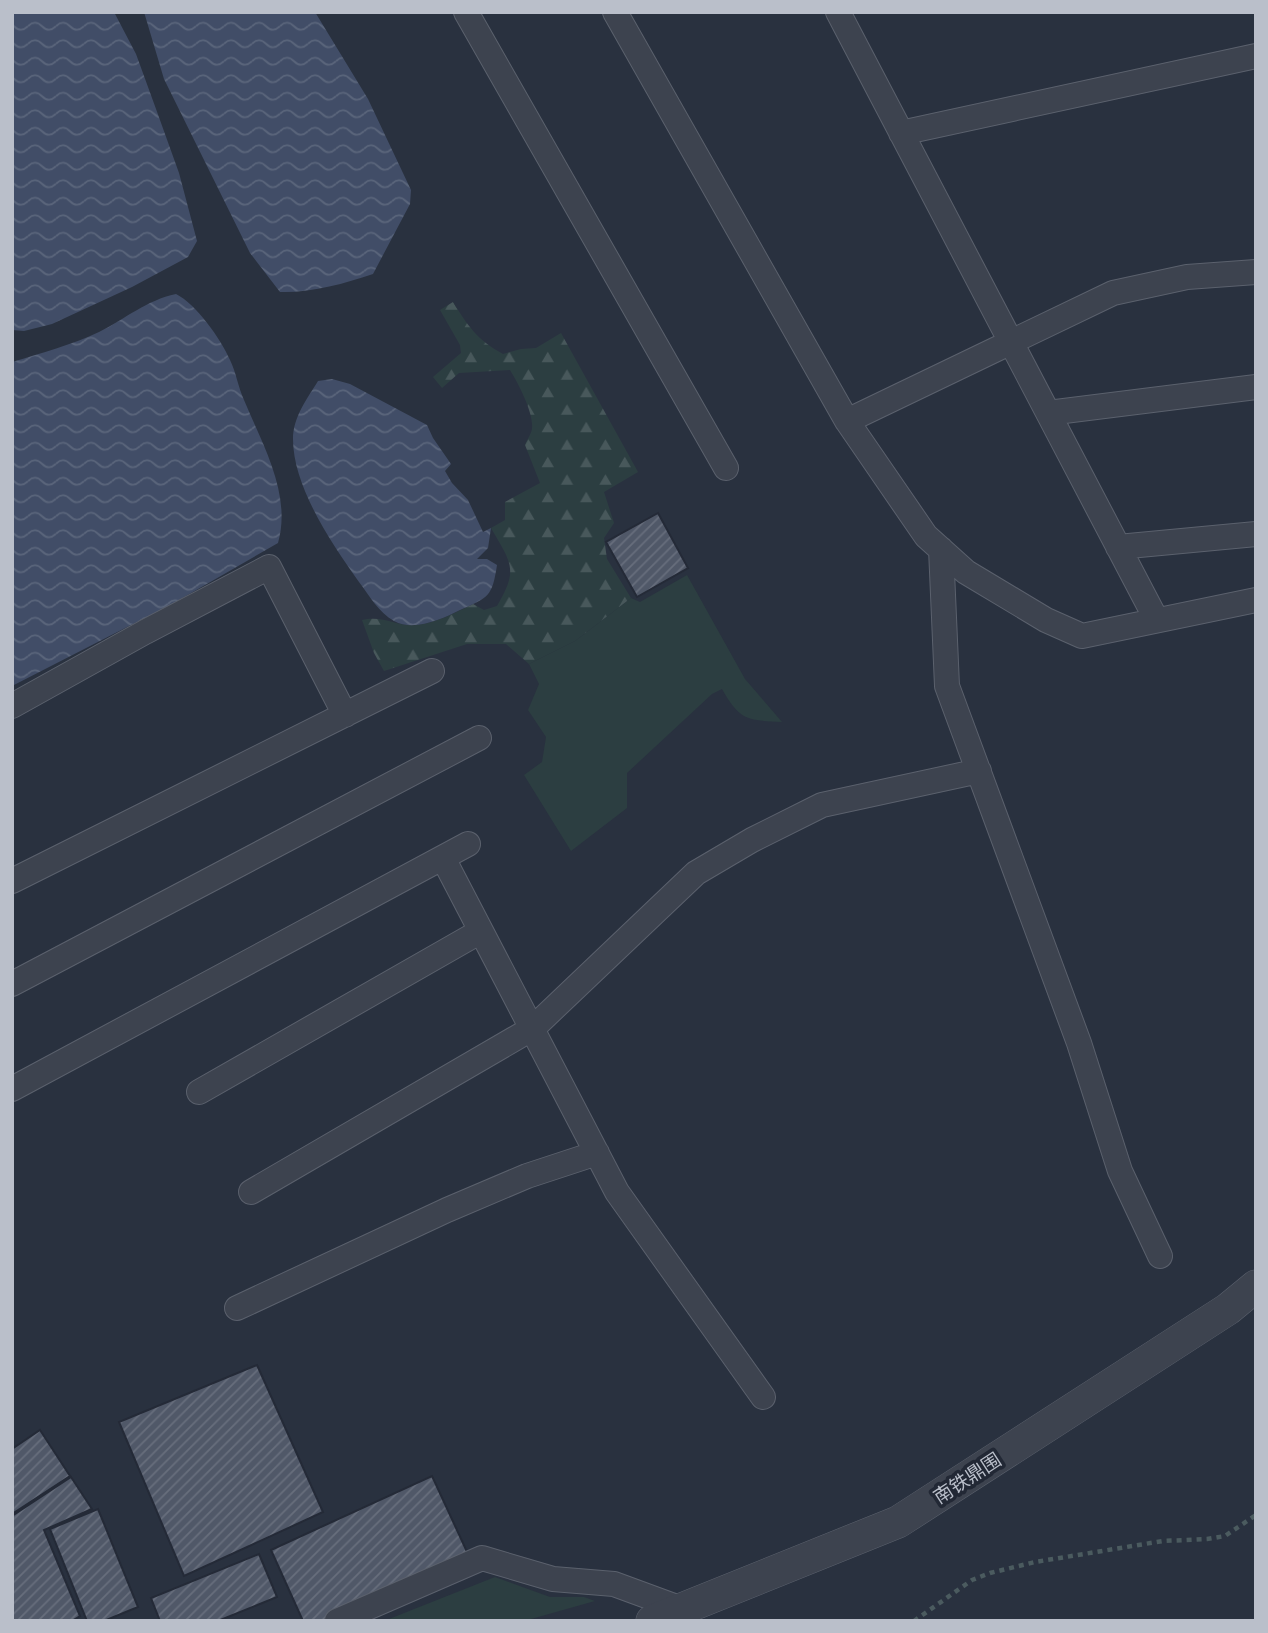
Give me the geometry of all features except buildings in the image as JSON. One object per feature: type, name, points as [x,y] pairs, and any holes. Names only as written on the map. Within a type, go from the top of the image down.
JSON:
[{"type":"street","points":[[466,12],[726,468]]},
{"type":"street","points":[[615,12],[848,421],[926,536],[966,572],[1046,620],[1082,636],[1256,600]]},
{"type":"street","points":[[838,12],[1156,620]]},
{"type":"street","points":[[901,133],[1256,56]]},
{"type":"street","points":[[848,421],[1113,293],[1187,277],[1256,272]]},
{"type":"street","points":[[1048,413],[1256,387]]},
{"type":"street","points":[[1118,547],[1256,534]]},
{"type":"street","points":[[941,549],[947,686],[1079,1043],[1119,1171],[1160,1256]]},
{"type":"street","points":[[12,706],[269,567],[345,715]]},
{"type":"street","points":[[12,881],[432,671]]},
{"type":"street","points":[[12,984],[480,738]]},
{"type":"street","points":[[251,1192],[533,1028],[696,873],[752,839],[822,805],[979,771]]},
{"type":"street","points":[[12,1089],[468,844]]},
{"type":"street","points":[[443,858],[617,1192],[763,1397]]},
{"type":"street","points":[[200,1092],[481,931]]},
{"type":"street","points":[[237,1308],[527,1175],[597,1153]]},
{"type":"street","name":"南铁鼎围","points":[[652,1621],[898,1522],[1228,1309],[1256,1286]]},
{"type":"street","points":[[337,1621],[482,1558],[553,1579],[614,1584],[682,1609]]},
{"type":"path","points":[[914,1621],[972,1580],[990,1573],[1035,1562],[1163,1541],[1225,1536],[1256,1515]]},
{"type":"green space","points":[[453,302],[474,332],[503,354],[536,348],[561,333],[638,472],[604,492],[614,523],[604,538],[607,559],[631,598],[575,641],[529,664],[506,644],[467,644],[384,671],[362,620],[377,619],[416,625],[438,620],[473,604],[484,610],[497,606],[508,583],[510,566],[491,528],[505,520],[505,502],[540,483],[525,445],[532,429],[531,415],[510,370],[459,373],[442,388],[433,377],[461,353],[460,345],[440,310]]},
{"type":"green space","points":[[687,575],[745,679],[782,722],[746,717],[734,707],[722,689],[712,694],[627,773],[627,808],[571,851],[524,775],[542,762],[546,737],[528,710],[539,684],[529,664],[575,641],[631,598],[640,602]]},
{"type":"green space","points":[[495,1577],[550,1597],[584,1597],[595,1601],[524,1621],[384,1621]]},
{"type":"water","points":[[12,12],[114,12],[136,54],[156,109],[179,173],[197,241],[188,257],[132,287],[52,324],[24,331],[12,330]]},
{"type":"water","points":[[144,12],[315,12],[368,99],[411,190],[410,204],[373,274],[327,287],[280,292],[250,253],[164,79]]},
{"type":"water","points":[[176,294],[192,306],[207,323],[221,342],[232,365],[278,488],[281,525],[278,543],[172,604],[12,686],[12,362],[88,337],[146,305]]},
{"type":"water","points":[[332,379],[350,384],[427,425],[451,464],[445,471],[452,483],[468,500],[483,532],[491,528],[488,548],[477,559],[487,559],[497,565],[488,595],[470,606],[436,620],[419,625],[402,624],[379,609],[348,567],[326,533],[307,495],[295,457],[293,439],[298,416],[318,381]]}]
